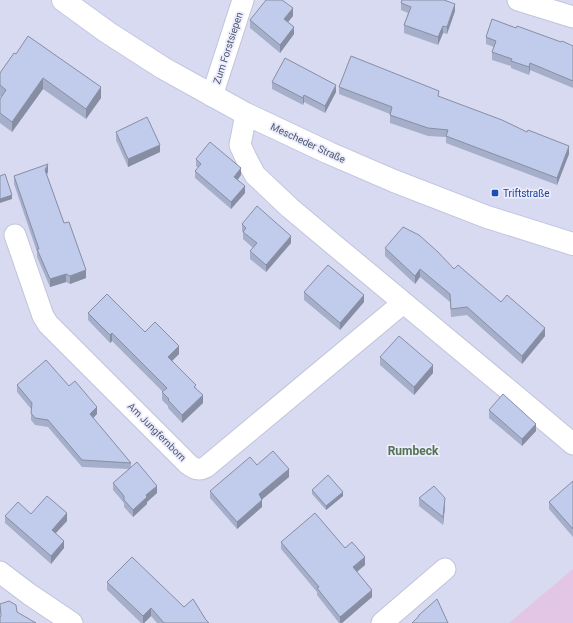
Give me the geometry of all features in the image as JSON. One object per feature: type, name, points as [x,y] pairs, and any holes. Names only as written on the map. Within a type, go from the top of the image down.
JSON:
[{"type":"street","name":"Mescheder Straße","points":[[63,0],[107,32],[163,68],[246,114],[394,182],[487,217],[573,244]]},
{"type":"street","name":"Zum Forstsiepen","points":[[212,96],[243,0]]},
{"type":"street","points":[[518,0],[573,17]]},
{"type":"street","points":[[246,114],[240,145],[256,175],[290,208],[573,444]]},
{"type":"street","name":"Am Jungfernborn","points":[[15,235],[43,316],[48,324],[188,464],[193,468],[198,469],[206,468],[403,303]]},
{"type":"street","points":[[382,623],[445,569]]},
{"type":"street","points":[[0,572],[72,623]]},
{"type":"shaded area","points":[[0,0],[573,0],[573,623],[0,623]]},
{"type":"shaded area","points":[[573,569],[573,623],[509,623]]},
{"type":"building","points":[[266,0],[282,0],[293,8],[284,19],[294,27],[280,45],[250,20]]},
{"type":"building","points":[[402,0],[444,0],[455,4],[447,27],[443,26],[438,37],[404,25],[411,7],[401,3]]},
{"type":"building","points":[[492,19],[516,28],[517,26],[561,42],[562,41],[573,46],[573,81],[530,63],[529,67],[511,61],[512,59],[492,52],[496,41],[486,37]]},
{"type":"building","points":[[28,36],[101,87],[86,109],[43,78],[12,122],[0,113],[0,99],[6,90],[0,85],[0,73],[14,53],[16,54]]},
{"type":"building","points":[[351,56],[439,91],[438,96],[502,120],[527,132],[528,130],[569,146],[557,178],[446,136],[448,130],[428,128],[390,115],[392,107],[339,87]]},
{"type":"building","points":[[285,58],[336,85],[325,106],[304,95],[303,98],[272,82]]},
{"type":"building","points":[[147,117],[160,145],[128,159],[116,132]]},
{"type":"building","points":[[210,142],[241,168],[234,177],[245,186],[231,202],[195,171],[201,164],[196,159]]},
{"type":"building","points":[[48,164],[45,170],[64,223],[69,222],[86,270],[70,276],[66,274],[50,279],[37,249],[39,249],[14,176]]},
{"type":"building","points":[[5,174],[12,195],[0,199],[0,176]]},
{"type":"building","points":[[257,206],[291,236],[266,265],[250,251],[257,243],[243,232],[246,228],[242,224]]},
{"type":"building","points":[[403,227],[419,235],[454,269],[458,265],[501,302],[507,295],[545,328],[522,356],[467,307],[451,309],[450,294],[420,269],[415,276],[385,248]]},
{"type":"building","points":[[328,265],[364,295],[340,323],[304,292]]},
{"type":"building","points":[[107,294],[145,332],[155,322],[179,346],[168,357],[196,385],[194,387],[203,395],[182,415],[162,392],[167,388],[112,333],[110,335],[88,313]]},
{"type":"building","points":[[399,336],[433,365],[414,387],[380,357]]},
{"type":"building","points":[[46,360],[69,386],[75,381],[97,407],[90,414],[131,463],[82,460],[48,420],[35,418],[31,413],[32,403],[17,385]]},
{"type":"building","points":[[503,394],[536,424],[522,439],[489,410]]},
{"type":"building","points":[[273,451],[289,469],[259,494],[262,500],[237,522],[210,491],[250,457],[257,465]]},
{"type":"building","points":[[137,462],[157,486],[146,495],[147,497],[133,510],[124,500],[124,496],[113,483]]},
{"type":"building","points":[[328,475],[343,492],[326,506],[312,490]]},
{"type":"building","points":[[573,481],[573,529],[549,502]]},
{"type":"building","points":[[434,486],[445,498],[443,517],[419,498]]},
{"type":"building","points":[[47,496],[67,513],[52,530],[64,541],[51,556],[5,516],[18,502],[31,514]]},
{"type":"building","points":[[315,513],[345,548],[352,542],[365,557],[353,567],[372,590],[340,617],[317,588],[319,587],[281,542]]},
{"type":"building","points":[[132,557],[184,607],[193,599],[209,623],[164,623],[151,608],[143,616],[107,582]]},
{"type":"building","points":[[437,599],[448,623],[412,623],[419,615]]},
{"type":"building","points":[[9,601],[16,605],[17,612],[36,623],[0,623],[0,604]]},
{"type":"place","name":"Triftstraße","points":[[495,193]]},
{"type":"district","name":"Rumbeck","points":[[413,451]]}]
